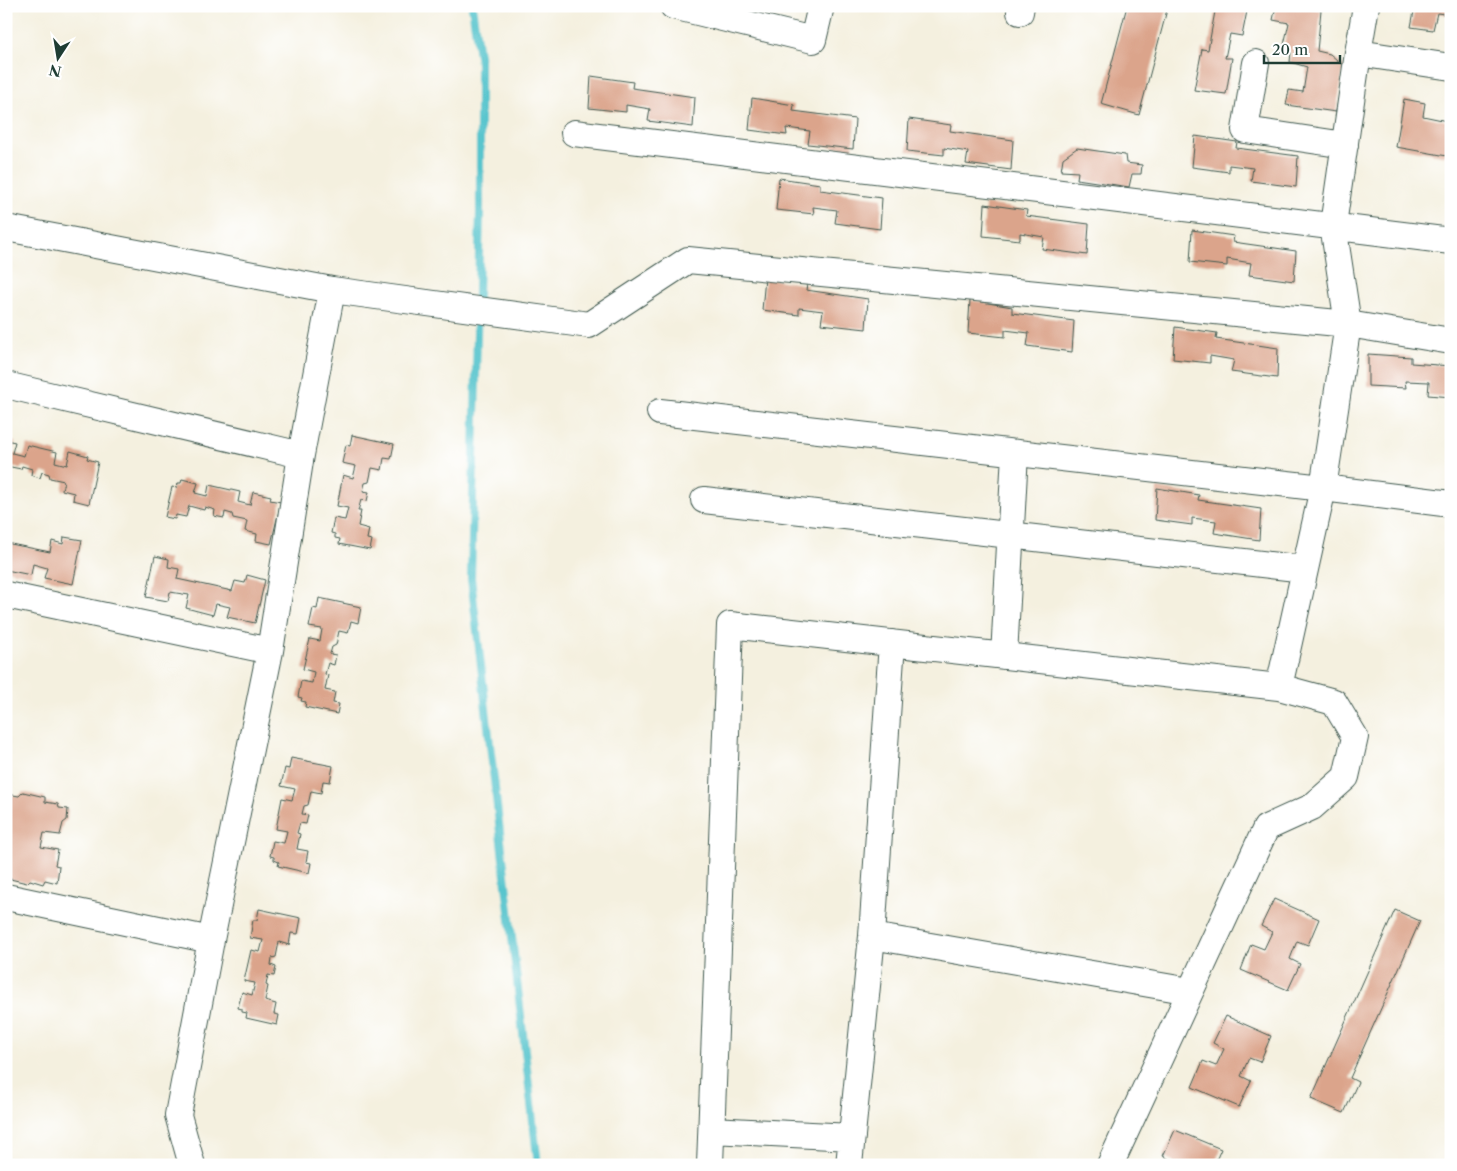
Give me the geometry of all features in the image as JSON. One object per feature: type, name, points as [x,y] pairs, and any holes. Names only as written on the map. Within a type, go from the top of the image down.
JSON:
[{"type":"street","points":[[680,7],[813,40],[821,6]]},
{"type":"street","points":[[1279,687],[1323,488],[1348,324],[1333,225],[1366,6]]},
{"type":"street","points":[[1358,53],[1451,67]]},
{"type":"street","points":[[1256,62],[1245,130],[1344,144]]},
{"type":"street","points":[[574,133],[1451,241]]},
{"type":"street","points":[[6,228],[332,290],[589,325],[688,260],[1348,324],[1451,341]]},
{"type":"street","points":[[192,1165],[178,1115],[211,940],[270,651],[302,455],[332,290]]},
{"type":"street","points":[[6,385],[302,455]]},
{"type":"street","points":[[660,412],[1451,504]]},
{"type":"street","points":[[1004,656],[1015,453]]},
{"type":"street","points":[[704,500],[1306,568]]},
{"type":"street","points":[[6,595],[270,651]]},
{"type":"street","points":[[710,1165],[730,626],[1279,687],[1334,702],[1355,738],[1346,777],[1312,807],[1266,828],[1110,1165]]},
{"type":"street","points":[[849,1165],[872,936],[892,643]]},
{"type":"street","points":[[6,896],[211,940]]},
{"type":"street","points":[[872,936],[1190,991]]},
{"type":"street","points":[[712,1130],[852,1137]]},
{"type":"building","points":[[1127,6],[1168,6],[1139,115],[1101,104]]},
{"type":"building","points":[[1216,6],[1248,6],[1242,36],[1230,34],[1225,58],[1232,58],[1226,94],[1194,90],[1202,49],[1208,50]]},
{"type":"building","points":[[1276,6],[1298,6],[1321,10],[1317,51],[1330,54],[1344,66],[1336,112],[1286,105],[1289,90],[1303,92],[1307,67],[1290,62],[1291,52],[1283,49],[1289,23],[1273,20]]},
{"type":"building","points":[[1415,6],[1451,6],[1451,15],[1437,13],[1433,30],[1411,27]]},
{"type":"building","points":[[591,76],[633,82],[632,88],[695,97],[693,127],[648,121],[650,109],[626,105],[626,112],[589,108]]},
{"type":"building","points":[[752,98],[794,105],[793,111],[855,119],[853,149],[808,144],[810,131],[786,128],[787,135],[749,130]]},
{"type":"building","points":[[1404,99],[1425,103],[1423,116],[1447,121],[1446,126],[1451,127],[1451,140],[1447,156],[1396,147]]},
{"type":"building","points":[[909,119],[951,125],[950,131],[1013,140],[1011,170],[966,164],[968,152],[944,148],[944,155],[907,151]]},
{"type":"building","points":[[1195,136],[1237,142],[1236,148],[1298,156],[1296,187],[1251,181],[1253,168],[1229,165],[1229,172],[1192,167]]},
{"type":"building","points":[[1077,148],[1125,155],[1126,163],[1142,165],[1141,174],[1132,174],[1129,187],[1077,179],[1078,172],[1061,171],[1063,158]]},
{"type":"building","points":[[779,178],[820,184],[820,190],[882,198],[880,229],[835,223],[837,210],[813,207],[814,214],[776,210]]},
{"type":"building","points":[[985,204],[1027,210],[1026,216],[1089,224],[1087,255],[1042,249],[1044,237],[1020,233],[1020,240],[983,236]]},
{"type":"building","points":[[1192,230],[1234,236],[1233,242],[1296,251],[1294,281],[1249,275],[1251,263],[1227,259],[1227,266],[1190,262]]},
{"type":"building","points":[[765,278],[807,285],[806,290],[868,299],[866,329],[821,324],[823,311],[799,308],[799,315],[762,310]]},
{"type":"building","points":[[970,300],[1012,307],[1012,313],[1074,321],[1072,352],[1027,346],[1029,333],[1005,330],[1005,337],[968,333]]},
{"type":"building","points":[[1175,327],[1217,333],[1216,339],[1278,348],[1277,378],[1231,372],[1234,360],[1210,356],[1210,363],[1173,359]]},
{"type":"building","points":[[1368,354],[1411,357],[1411,363],[1451,366],[1451,397],[1428,395],[1429,382],[1405,381],[1406,388],[1368,386]]},
{"type":"building","points":[[352,435],[394,444],[391,459],[384,458],[382,470],[372,468],[369,482],[365,483],[363,491],[369,492],[367,501],[361,500],[358,511],[361,511],[358,526],[369,529],[367,539],[372,540],[370,550],[339,544],[340,539],[335,538],[335,534],[331,533],[334,518],[345,520],[348,508],[337,506],[343,475],[353,478],[356,466],[342,463],[346,445],[350,446]]},
{"type":"building","points":[[6,440],[15,442],[12,453],[24,456],[27,445],[57,452],[55,462],[67,465],[70,451],[88,456],[87,459],[98,462],[89,504],[73,500],[74,493],[62,490],[64,481],[50,478],[49,474],[42,472],[40,478],[31,475],[32,469],[22,466],[21,469],[6,466]]},
{"type":"building","points":[[182,479],[198,483],[195,493],[207,496],[209,485],[240,492],[238,502],[250,505],[253,492],[271,496],[270,500],[281,502],[271,544],[256,541],[257,534],[245,531],[247,521],[233,518],[232,514],[225,512],[224,518],[214,516],[215,510],[205,507],[204,510],[189,506],[186,517],[176,515],[175,519],[165,517],[172,487],[177,488],[178,483],[181,483]]},
{"type":"building","points":[[1157,488],[1199,495],[1198,500],[1261,509],[1259,540],[1214,533],[1216,521],[1192,518],[1192,525],[1155,520]]},
{"type":"building","points":[[64,537],[82,540],[73,584],[44,578],[47,568],[33,564],[31,575],[6,570],[6,543],[50,552],[52,541],[63,544]]},
{"type":"building","points":[[155,556],[169,559],[168,567],[179,569],[177,579],[232,591],[235,581],[245,583],[247,575],[265,580],[255,623],[227,617],[230,607],[216,604],[213,615],[186,608],[189,595],[170,592],[168,601],[146,597]]},
{"type":"building","points":[[319,598],[361,607],[358,623],[351,621],[348,633],[339,631],[336,645],[332,647],[330,654],[336,655],[334,665],[328,663],[325,674],[328,675],[325,690],[335,692],[333,703],[339,704],[337,714],[305,707],[306,702],[301,701],[302,698],[298,697],[301,681],[312,683],[314,672],[303,669],[310,639],[320,641],[322,629],[309,627],[313,608],[317,609]]},
{"type":"building","points":[[291,758],[333,766],[330,782],[323,781],[321,793],[311,791],[308,805],[304,806],[302,814],[308,815],[306,824],[300,823],[297,833],[300,834],[297,849],[308,851],[306,862],[311,863],[309,873],[278,866],[279,862],[270,856],[273,841],[284,843],[287,831],[276,829],[282,798],[292,800],[295,789],[281,786],[285,768],[289,769]]},
{"type":"building","points":[[23,792],[45,797],[45,802],[58,804],[59,808],[68,809],[67,820],[63,823],[60,835],[44,833],[41,847],[58,850],[55,865],[59,866],[57,883],[45,880],[43,884],[30,880],[27,883],[6,878],[6,794],[19,796]]},
{"type":"building","points":[[1274,899],[1319,919],[1308,945],[1297,941],[1290,959],[1300,964],[1288,990],[1241,970],[1251,944],[1264,949],[1272,932],[1261,926]]},
{"type":"building","points":[[259,909],[301,918],[298,934],[291,933],[289,945],[279,942],[276,957],[272,958],[271,965],[276,967],[274,976],[268,975],[265,1001],[276,1004],[274,1014],[279,1015],[277,1025],[246,1018],[247,1013],[242,1012],[242,1009],[238,1008],[242,992],[252,995],[255,983],[244,981],[251,950],[260,952],[263,940],[250,938],[253,920],[257,920]]},
{"type":"building","points":[[1395,910],[1420,921],[1350,1078],[1358,1082],[1344,1113],[1311,1099]]},
{"type":"building","points":[[1226,1016],[1271,1036],[1260,1062],[1249,1058],[1241,1076],[1251,1081],[1239,1107],[1192,1087],[1203,1061],[1216,1066],[1224,1049],[1213,1043]]},
{"type":"building","points":[[1175,1130],[1221,1149],[1214,1165],[1173,1165],[1174,1162],[1163,1156]]},
{"type":"waterway","points":[[472,6],[480,63],[480,213],[471,578],[538,1165]]}]
